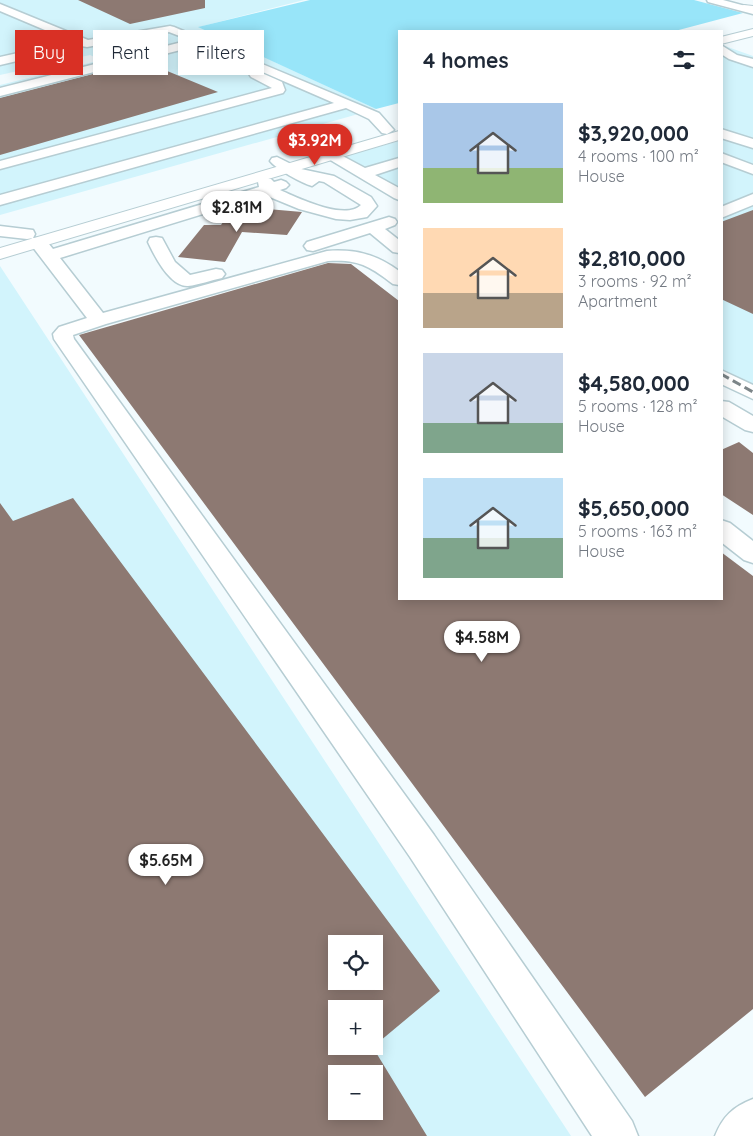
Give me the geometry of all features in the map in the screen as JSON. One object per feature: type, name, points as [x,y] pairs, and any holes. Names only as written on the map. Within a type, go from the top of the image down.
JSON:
[{"type":"main road","points":[[723,41],[753,26]]},
{"type":"main road","points":[[723,41],[753,32]]},
{"type":"main road","points":[[0,254],[265,180],[287,167],[395,130]]},
{"type":"main road","points":[[0,242],[38,244]]},
{"type":"street","points":[[712,0],[750,9]]},
{"type":"street","points":[[0,7],[54,30]]},
{"type":"street","points":[[83,42],[96,44],[170,30],[178,34]]},
{"type":"street","points":[[723,41],[744,45]]},
{"type":"street","points":[[723,41],[733,57],[753,64],[729,70]]},
{"type":"street","points":[[0,92],[178,47]]},
{"type":"street","points":[[0,61],[15,58]]},
{"type":"street","points":[[264,71],[374,116],[395,130]]},
{"type":"street","points":[[0,165],[279,90],[278,85],[258,75]]},
{"type":"street","points":[[0,200],[347,104]]},
{"type":"street","points":[[723,134],[753,144]]},
{"type":"street","points":[[723,147],[753,158]]},
{"type":"street","points":[[328,152],[398,194]]},
{"type":"street","points":[[723,158],[750,178]]},
{"type":"street","points":[[365,174],[398,162]]},
{"type":"street","points":[[287,167],[366,218],[398,247]]},
{"type":"street","points":[[38,244],[265,180],[318,186]]},
{"type":"street","points":[[265,180],[322,212],[394,223]]},
{"type":"street","points":[[723,211],[753,199]]},
{"type":"street","points":[[366,218],[344,237],[188,288],[66,331],[63,334],[64,339],[422,846],[617,1136]]},
{"type":"street","points":[[0,230],[38,244],[99,320]]},
{"type":"street","points":[[156,242],[168,265],[188,288]]},
{"type":"street","points":[[188,288],[343,254],[357,255],[369,259],[398,279]]},
{"type":"street","points":[[723,377],[753,393]]},
{"type":"street","points":[[723,408],[753,425]]},
{"type":"street","points":[[723,532],[753,554]]},
{"type":"street","points":[[736,1136],[753,1120]]},
{"type":"shaded area","points":[[0,0],[304,0],[199,27],[205,30],[178,30],[178,75],[264,75],[264,57],[376,109],[0,215],[0,85],[40,75],[83,75],[83,64],[93,62],[93,75],[168,75],[168,30],[93,30],[93,56],[83,57],[83,30],[15,30],[15,72],[0,75]]},
{"type":"shaded area","points":[[310,0],[694,0],[743,13],[679,30],[398,30],[398,103],[376,109],[264,57],[264,30],[205,30],[198,27]]},
{"type":"shaded area","points":[[725,46],[753,56],[753,388],[723,371],[723,47]]},
{"type":"shaded area","points":[[398,141],[398,188],[342,157]]},
{"type":"shaded area","points":[[0,266],[571,1136],[0,1136]]},
{"type":"building","points":[[78,0],[205,0],[205,8],[130,24]]},
{"type":"building","points":[[168,71],[218,92],[0,155],[0,98],[93,74],[168,75]]},
{"type":"building","points":[[256,208],[302,212],[287,235],[242,232],[225,262],[178,257],[204,225],[221,225],[228,215],[249,217]]},
{"type":"building","points":[[753,210],[753,314],[723,300],[723,221]]},
{"type":"building","points":[[328,263],[351,264],[398,300],[398,600],[723,600],[723,554],[753,576],[753,1009],[645,1097],[79,335]]},
{"type":"building","points":[[739,442],[753,453],[753,515],[723,495],[723,449]]},
{"type":"building","points":[[73,498],[440,991],[383,1038],[383,1000],[328,1000],[328,1055],[378,1055],[427,1136],[0,1136],[0,503],[13,521]]},
{"type":"railway","points":[[723,375],[753,392]]}]
